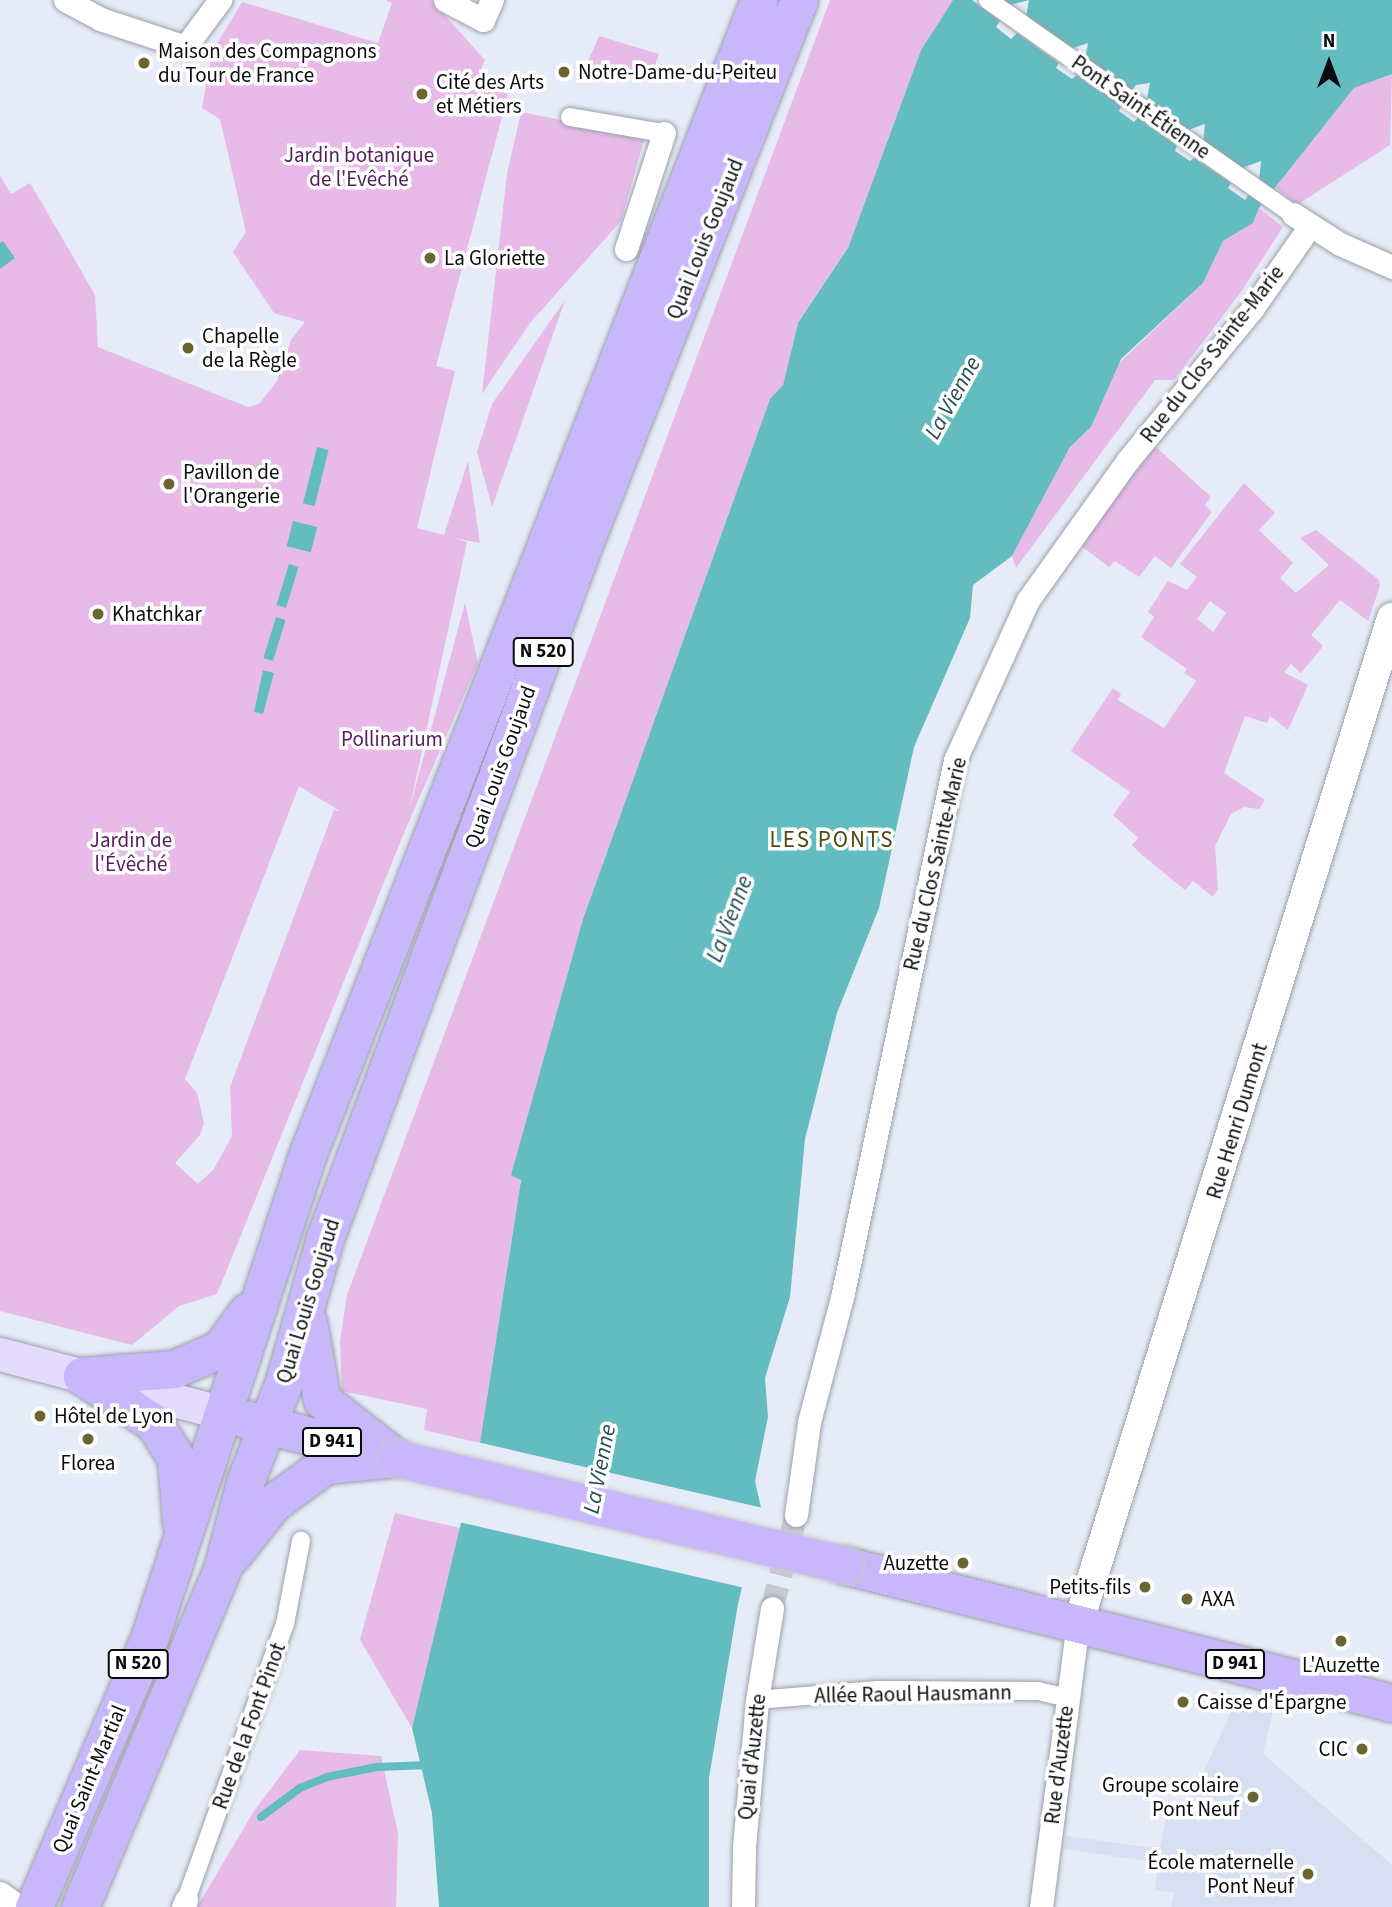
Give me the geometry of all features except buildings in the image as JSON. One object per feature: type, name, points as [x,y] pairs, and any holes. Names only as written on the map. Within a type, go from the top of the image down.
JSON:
[{"type":"main road","name":"Quai Louis Goujaud","points":[[224,1413],[307,1156],[759,0]]},
{"type":"main road","name":"Quai Louis Goujaud","points":[[268,1425],[306,1310],[325,1238],[583,546],[799,0]]},
{"type":"main road","points":[[82,1376],[174,1368],[220,1349],[261,1294]]},
{"type":"main road","points":[[306,1310],[322,1400],[396,1458]]},
{"type":"main road","points":[[0,1354],[224,1413]]},
{"type":"main road","points":[[82,1376],[154,1423],[176,1458],[182,1550]]},
{"type":"main road","name":"D 941","points":[[224,1413],[396,1458],[844,1565],[1392,1703]]},
{"type":"main road","name":"Quai Saint-Martial","points":[[34,1907],[150,1636],[182,1550],[224,1413]]},
{"type":"main road","name":"Quai Saint-Martial","points":[[80,1907],[223,1566],[246,1482],[268,1425]]},
{"type":"main road","points":[[223,1566],[273,1503],[325,1465],[396,1458]]},
{"type":"street","points":[[65,0],[100,19],[185,47],[220,0]]},
{"type":"street","points":[[445,0],[488,10]]},
{"type":"street","name":"Pont Saint-Étienne","points":[[988,0],[1302,220]]},
{"type":"street","points":[[569,117],[664,133],[626,249]]},
{"type":"street","points":[[1302,220],[1392,267]]},
{"type":"street","name":"Rue du Clos Sainte-Marie","points":[[796,1515],[809,1422],[846,1280],[956,760],[1028,600],[1128,460],[1252,309],[1302,220]]},
{"type":"street","name":"Rue Henri Dumont","points":[[1078,1624],[1392,618]]},
{"type":"street","name":"Rue de la Font Pinot","points":[[185,1904],[285,1624],[301,1541]]},
{"type":"street","name":"Quai d'Auzette","points":[[743,1907],[757,1700],[772,1608]]},
{"type":"street","name":"Rue d'Auzette","points":[[1041,1907],[1078,1624]]},
{"type":"street","name":"Allée Raoul Hausmann","points":[[757,1700],[878,1690],[1038,1691],[1068,1698]]},
{"type":"street","points":[[0,1893],[19,1907]]},
{"type":"shaded area","name":"Groupe scolaire Pont Neuf","points":[[1235,1703],[1273,1712],[1263,1754],[1392,1865],[1392,1907],[1171,1907],[1174,1893],[1155,1890],[1158,1863],[1065,1849],[1066,1836],[1160,1849],[1166,1816],[1182,1820]]},
{"type":"green space","points":[[385,0],[431,0],[485,60],[475,84],[508,94],[436,366],[455,371],[417,528],[444,535],[468,461],[480,543],[454,538],[467,542],[409,811],[465,603],[478,663],[404,833],[217,1294],[179,1306],[132,1345],[0,1311],[0,176],[11,194],[30,183],[75,260],[95,295],[98,347],[248,407],[259,404],[277,381],[291,340],[305,322],[274,313],[233,252],[246,232],[220,119],[202,108],[212,52],[242,2],[378,43],[392,3]],"holes":[[[299,786],[340,811],[334,810],[230,1087],[232,1136],[214,1169],[198,1184],[175,1163],[200,1135],[204,1123],[197,1093],[185,1079]]]},
{"type":"green space","points":[[830,0],[953,0],[921,50],[848,248],[798,323],[783,385],[770,399],[583,919],[512,1175],[521,1179],[480,1443],[424,1430],[427,1409],[342,1391],[340,1341],[347,1295]]},
{"type":"green space","points":[[599,36],[659,54],[650,79],[586,66]]},
{"type":"green space","points":[[1392,74],[1390,145],[1297,205],[1275,187],[1354,88]]},
{"type":"green space","points":[[521,112],[645,137],[621,221],[530,323],[482,394],[507,174]]},
{"type":"green space","points":[[1259,208],[1283,227],[1241,292],[1174,380],[1155,380],[1016,568],[1012,556],[1070,447],[1091,427],[1116,366],[1203,283],[1223,241],[1253,223]]},
{"type":"green space","points":[[565,300],[492,507],[477,452],[492,404]]},
{"type":"green space","points":[[1155,446],[1211,497],[1205,505],[1212,512],[1171,568],[1155,556],[1139,577],[1115,561],[1109,567],[1080,545]]},
{"type":"green space","points":[[1244,483],[1275,513],[1259,530],[1293,563],[1280,578],[1296,593],[1329,565],[1300,538],[1316,530],[1379,580],[1380,586],[1368,621],[1340,600],[1311,635],[1323,646],[1320,650],[1301,673],[1291,664],[1284,672],[1308,685],[1288,730],[1270,716],[1267,723],[1245,716],[1224,773],[1265,800],[1259,809],[1244,807],[1231,814],[1215,846],[1218,889],[1213,897],[1193,881],[1185,890],[1132,845],[1138,838],[1113,815],[1130,792],[1071,751],[1113,688],[1121,694],[1118,700],[1164,728],[1196,681],[1184,673],[1187,669],[1141,637],[1154,617],[1148,612],[1168,581],[1187,590],[1197,577],[1180,564]],"holes":[[[1210,601],[1226,613],[1213,632],[1197,619]]]},
{"type":"green space","points":[[395,1513],[460,1528],[412,1728],[360,1640]]},
{"type":"green space","points":[[300,1750],[381,1756],[398,1833],[396,1907],[197,1907],[254,1811]]},
{"type":"water","name":"La Vienne","points":[[953,0],[1392,0],[1392,74],[1354,88],[1259,208],[1253,223],[1223,241],[1203,283],[1121,359],[1091,427],[1070,447],[1012,556],[973,585],[970,618],[914,747],[879,908],[837,1013],[805,1139],[790,1297],[765,1378],[768,1417],[755,1481],[761,1508],[738,1604],[709,1778],[709,1907],[439,1907],[432,1813],[412,1728],[480,1443],[521,1180],[511,1175],[583,919],[770,399],[783,385],[798,323],[848,248],[921,50]]},
{"type":"water","points":[[3,241],[15,258],[0,269],[0,243]]},
{"type":"water","points":[[317,447],[329,450],[315,506],[303,503]]},
{"type":"water","points":[[293,521],[317,527],[311,552],[287,546]]},
{"type":"water","points":[[289,564],[299,567],[286,608],[276,605]]},
{"type":"water","points":[[276,617],[286,620],[273,661],[263,658]]},
{"type":"water","points":[[263,670],[274,673],[263,714],[254,712]]},
{"type":"pier","points":[[972,0],[1002,0],[1010,5],[1029,0],[1026,17],[1070,49],[1088,43],[1085,59],[1130,92],[1136,85],[1150,83],[1146,103],[1188,130],[1205,124],[1203,143],[1242,168],[1261,161],[1259,181],[1276,192],[1265,206],[1249,195],[1245,200],[1228,188],[1231,183],[1194,158],[1190,161],[1175,151],[1177,145],[1138,118],[1134,122],[1119,111],[1122,105],[1077,75],[1072,79],[1056,68],[1059,63],[1017,33],[1011,39],[996,27],[1000,21]]},
{"type":"pier","points":[[477,1442],[764,1508],[746,1588],[459,1522]]},
{"type":"waterway","points":[[261,1817],[300,1788],[327,1777],[377,1767],[430,1765]]},
{"type":"tunnel","points":[[772,1608],[796,1515]]},
{"type":"place","name":"Maison des Compagnons du Tour de France","points":[[144,63]]},
{"type":"place","name":"Notre-Dame-du-Peiteu","points":[[564,72]]},
{"type":"place","name":"Cité des Arts et Métiers","points":[[422,94]]},
{"type":"place","name":"La Gloriette","points":[[430,258]]},
{"type":"place","name":"Chapelle de la Règle","points":[[188,348]]},
{"type":"place","name":"Pavillon de l'Orangerie","points":[[169,484]]},
{"type":"place","name":"Khatchkar","points":[[98,614]]},
{"type":"place","name":"Hôtel de Lyon","points":[[40,1416]]},
{"type":"place","name":"Florea","points":[[88,1439]]},
{"type":"place","name":"Auzette","points":[[963,1563]]},
{"type":"place","name":"Petits-fils","points":[[1145,1587]]},
{"type":"place","name":"AXA","points":[[1187,1599]]},
{"type":"place","name":"L'Auzette","points":[[1341,1641]]},
{"type":"place","name":"Caisse d'Épargne","points":[[1183,1702]]},
{"type":"place","name":"CIC","points":[[1362,1749]]},
{"type":"place","name":"Groupe scolaire Pont Neuf","points":[[1253,1797]]},
{"type":"place","name":"École maternelle Pont Neuf","points":[[1308,1874]]},
{"type":"district","name":"LES PONTS","points":[[832,840]]},
{"type":"park label","name":"Jardin botanique de l'Evêché","points":[[359,167]]},
{"type":"park label","name":"Pollinarium","points":[[392,739]]},
{"type":"park label","name":"Jardin de l'Évêché","points":[[131,852]]}]
